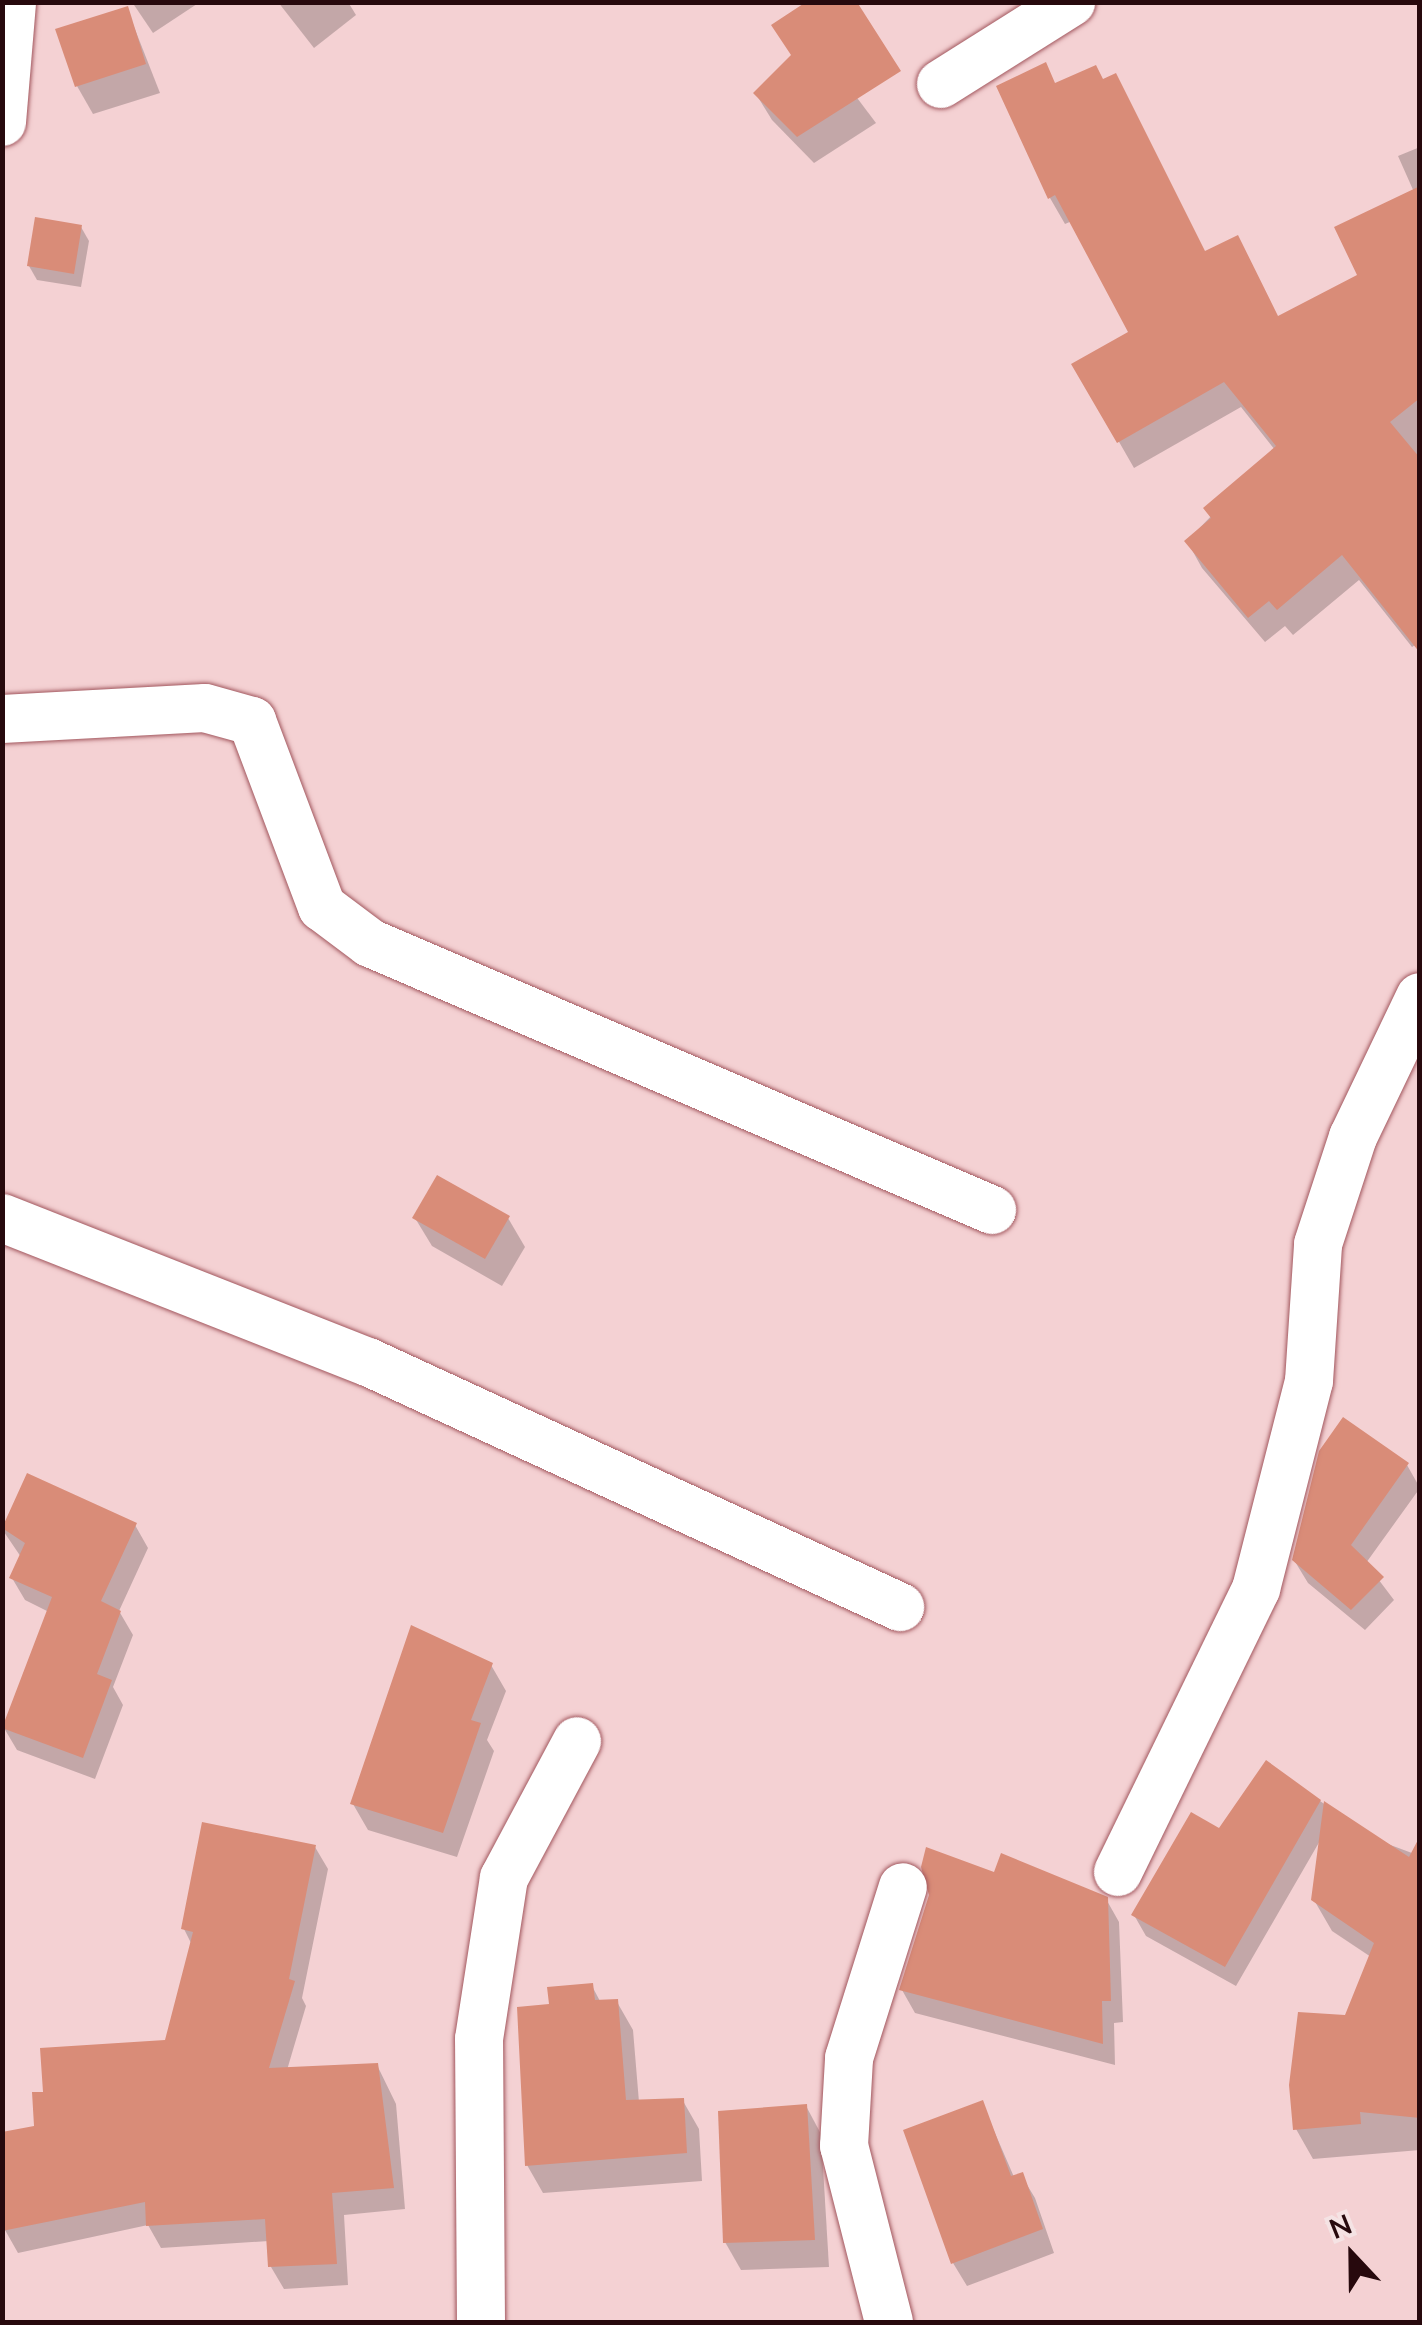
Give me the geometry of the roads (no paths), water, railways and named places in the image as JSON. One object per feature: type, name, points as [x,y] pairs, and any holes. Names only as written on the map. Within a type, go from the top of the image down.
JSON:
[{"type":"street","points":[[2,122],[12,2]]},
{"type":"street","points":[[940,84],[1071,2]]},
{"type":"street","points":[[2,719],[206,708],[252,721],[322,907],[370,943],[992,1210]]},
{"type":"street","points":[[1118,1872],[1256,1589],[1309,1381],[1318,1244],[1353,1137],[1420,997]]},
{"type":"street","points":[[2,1218],[368,1362],[900,1607]]},
{"type":"street","points":[[482,2322],[479,2039],[504,1878],[577,1742]]},
{"type":"street","points":[[889,2322],[844,2146],[849,2058],[902,1888]]}]
